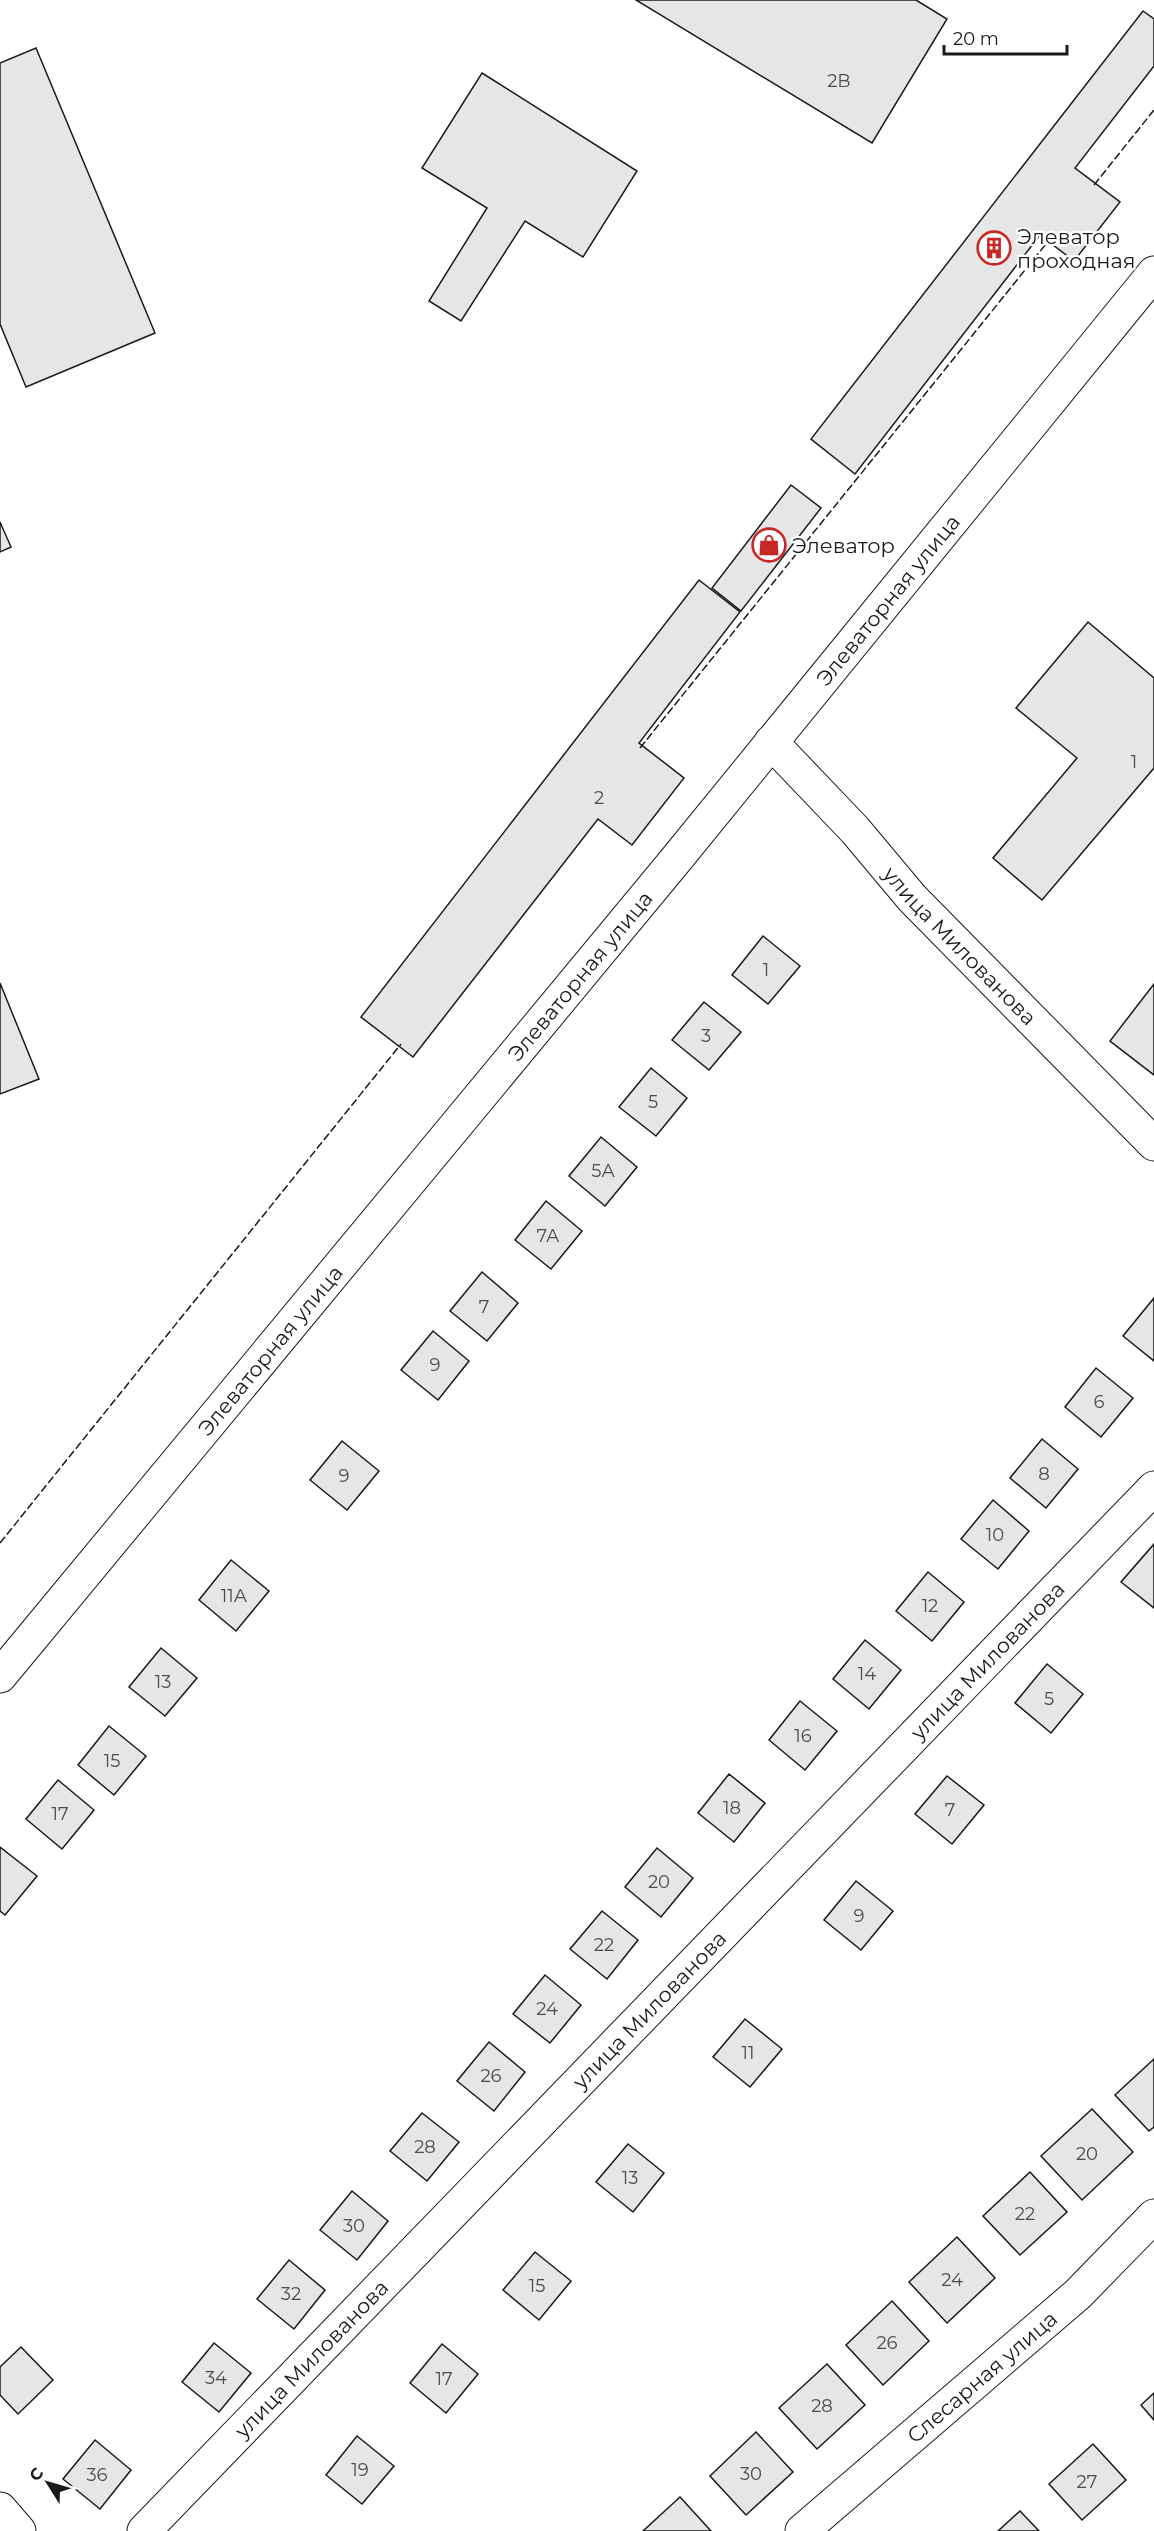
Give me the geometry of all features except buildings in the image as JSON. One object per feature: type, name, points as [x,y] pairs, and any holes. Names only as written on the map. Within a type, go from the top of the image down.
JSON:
[{"type":"street","name":"Элеваторная улица","points":[[0,1676],[667,871],[1154,273]]},
{"type":"street","name":"улица Милованова","points":[[771,742],[855,830],[912,898],[1154,1144]]},
{"type":"street","name":"улица Милованова","points":[[144,2531],[1154,1488]]},
{"type":"street","name":"Слесарная улица","points":[[802,2531],[1078,2294],[1154,2217]]},
{"type":"street","points":[[0,2509],[19,2531]]},
{"type":"fence","points":[[1094,185],[1154,110]]},
{"type":"fence","points":[[640,748],[1050,239]]},
{"type":"fence","points":[[0,1543],[401,1044]]},
{"type":"place","name":"Элеватор проходная","points":[[994,248]]},
{"type":"place","name":"Элеватор","points":[[769,545]]}]
